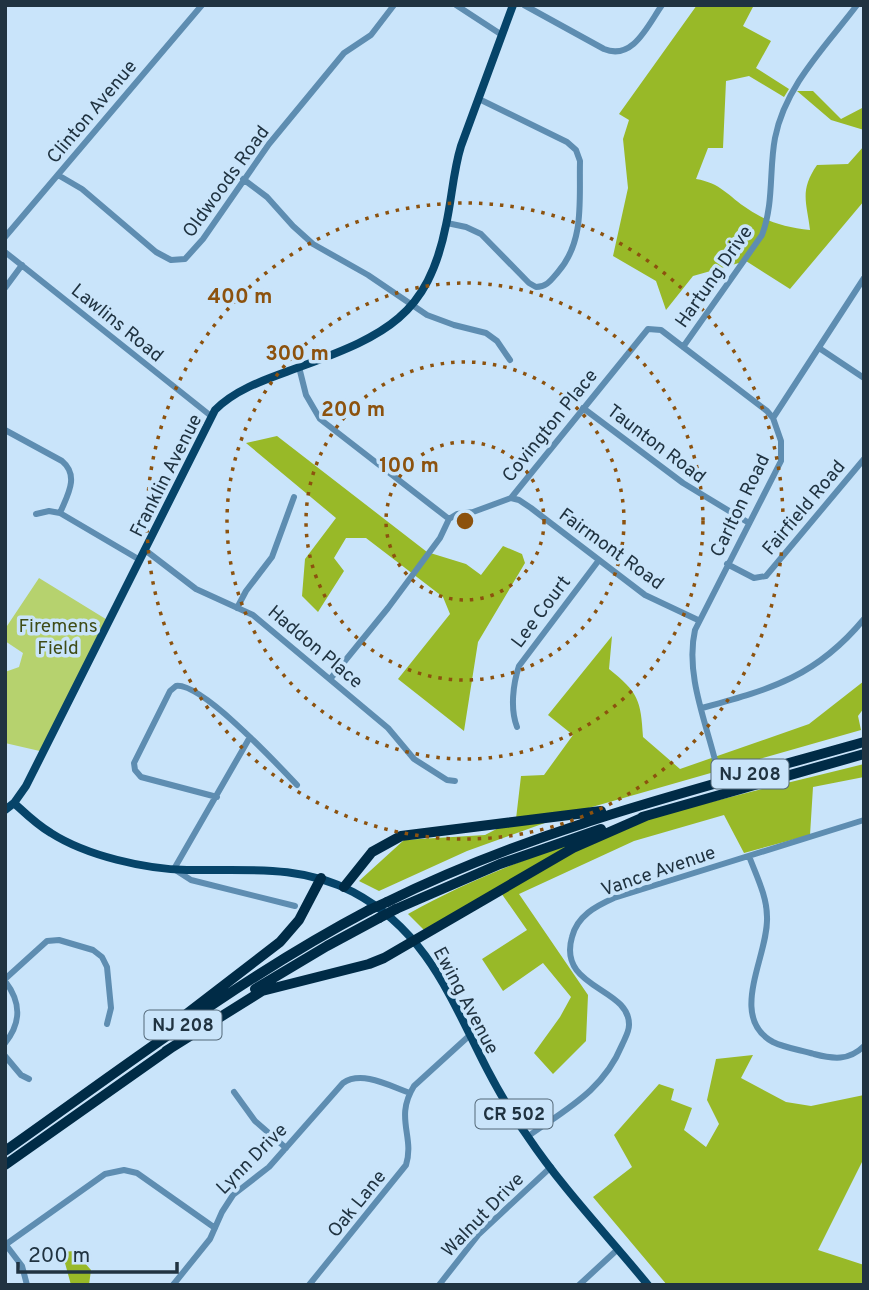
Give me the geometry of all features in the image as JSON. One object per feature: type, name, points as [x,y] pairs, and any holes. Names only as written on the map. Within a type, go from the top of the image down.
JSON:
[{"type":"highway","name":"NJ 208","points":[[5,1151],[255,976],[387,902],[505,850],[636,807],[864,742]]},
{"type":"highway","name":"NJ 208","points":[[5,1165],[270,980],[396,909],[500,864],[572,838],[864,754]]},
{"type":"highway","points":[[344,887],[372,852],[401,836],[636,807]]},
{"type":"highway","points":[[166,1051],[262,991],[369,964],[415,941],[583,843],[646,816]]},
{"type":"highway","points":[[73,1103],[280,942],[299,920],[321,878]]},
{"type":"main road","name":"Franklin Avenue","points":[[5,810],[14,803],[26,786],[211,416],[221,404],[244,390],[372,337],[393,324],[411,306],[433,268],[447,223],[455,166],[513,5]]},
{"type":"main road","name":"Ewing Avenue","points":[[14,803],[42,827],[75,845],[127,862],[174,869],[279,870],[321,878],[344,887],[383,911],[415,941],[437,971],[489,1073],[527,1137],[648,1285]]},
{"type":"street","name":"Clinton Avenue","points":[[5,237],[202,5]]},
{"type":"street","name":"Oldwoods Road","points":[[58,175],[82,189],[156,253],[176,261],[185,259],[243,179],[344,53],[371,35],[394,5]]},
{"type":"street","points":[[456,5],[502,35]]},
{"type":"street","points":[[524,5],[614,52],[625,51],[634,44],[662,5]]},
{"type":"street","name":"Hartung Drive","points":[[773,418],[683,347],[762,234],[767,218],[775,138],[782,113],[801,78],[857,5]]},
{"type":"street","points":[[447,223],[481,234],[536,287],[548,284],[567,262],[577,239],[580,161],[576,150],[568,142],[479,99]]},
{"type":"street","points":[[243,179],[267,197],[313,244],[378,282],[411,306],[440,321],[485,332],[497,341],[510,360]]},
{"type":"street","name":"Lawlins Road","points":[[5,252],[211,416]]},
{"type":"street","points":[[5,288],[22,265]]},
{"type":"street","points":[[773,418],[864,278]]},
{"type":"street","name":"Covington Place","points":[[449,519],[457,514],[473,512],[511,498],[648,329],[661,330],[683,347]]},
{"type":"street","points":[[818,348],[864,378]]},
{"type":"street","points":[[299,367],[306,395],[320,419],[449,519],[432,549],[331,678]]},
{"type":"street","name":"Taunton Road","points":[[583,408],[683,483],[749,523]]},
{"type":"street","name":"Carlton Road","points":[[716,764],[692,662],[693,640],[698,620],[781,461],[782,441],[773,418]]},
{"type":"street","points":[[5,430],[66,465],[71,473],[71,485],[60,513]]},
{"type":"street","name":"Fairfield Road","points":[[727,564],[754,578],[766,576],[864,459]]},
{"type":"street","points":[[237,608],[241,598],[272,557],[294,497]]},
{"type":"street","name":"Fairmont Road","points":[[511,498],[525,504],[656,601],[698,620]]},
{"type":"street","points":[[36,514],[49,511],[60,513],[140,560]]},
{"type":"street","name":"Haddon Place","points":[[145,550],[196,589],[253,615],[388,728],[410,755],[447,780],[455,781]]},
{"type":"street","name":"Lee Court","points":[[517,727],[513,716],[515,680],[519,666],[599,560]]},
{"type":"street","points":[[702,708],[766,690],[806,671],[841,645],[864,619]]},
{"type":"street","points":[[217,797],[141,777],[135,770],[134,763],[170,691],[176,686],[187,687],[250,737],[297,785]]},
{"type":"street","points":[[174,869],[250,737]]},
{"type":"street","name":"Vance Avenue","points":[[527,1137],[598,1084],[614,1065],[628,1031],[629,1020],[625,1010],[587,982],[573,963],[571,942],[579,921],[592,909],[614,898],[864,821]]},
{"type":"street","points":[[749,856],[764,898],[767,917],[766,937],[751,998],[751,1012],[756,1025],[772,1041],[831,1058],[852,1055],[864,1046]]},
{"type":"street","name":"Ewing Avenue","points":[[174,869],[191,880],[295,906]]},
{"type":"street","points":[[5,1044],[15,1029],[18,1013],[15,994],[5,980],[47,942],[59,940],[93,950],[102,957],[107,967],[111,1008],[107,1024]]},
{"type":"street","points":[[410,1093],[420,1080],[470,1035]]},
{"type":"street","points":[[5,1056],[20,1075],[29,1079]]},
{"type":"street","name":"Lynn Drive","points":[[173,1285],[203,1249],[233,1195],[269,1167],[347,1080],[363,1077],[410,1093]]},
{"type":"street","points":[[234,1092],[255,1121],[286,1148]]},
{"type":"street","name":"Oak Lane","points":[[309,1285],[405,1165],[409,1149],[404,1114],[410,1093]]},
{"type":"street","name":"Walnut Drive","points":[[439,1285],[480,1234],[551,1167]]},
{"type":"street","points":[[27,1285],[22,1266],[5,1245],[105,1174],[118,1170],[138,1173],[215,1228]]},
{"type":"street","points":[[579,1285],[618,1249]]},
{"type":"green space","points":[[697,5],[754,5],[743,26],[771,41],[756,68],[789,89],[784,97],[749,76],[726,81],[723,148],[708,148],[696,179],[718,187],[763,218],[785,226],[810,230],[806,190],[811,174],[817,165],[848,164],[864,146],[864,201],[790,289],[746,261],[693,276],[666,310],[656,281],[613,256],[628,188],[623,139],[629,120],[619,114]]},
{"type":"green space","points":[[797,91],[813,91],[841,119],[864,107],[864,130],[831,120]]},
{"type":"green space","points":[[277,436],[427,552],[466,564],[481,575],[503,546],[522,554],[525,563],[478,642],[464,731],[398,679],[450,614],[443,597],[366,538],[346,538],[334,558],[344,571],[318,612],[302,596],[305,559],[336,518],[246,443]]},
{"type":"green space","name":"Firemens Field","points":[[39,578],[109,621],[44,752],[5,743],[5,672],[19,667],[23,653],[5,641],[5,629]]},
{"type":"green space","points":[[612,636],[609,669],[626,684],[636,698],[643,737],[680,769],[809,724],[864,681],[864,708],[858,716],[861,730],[578,811],[467,851],[379,891],[359,881],[404,840],[485,835],[516,819],[521,776],[544,775],[573,735],[548,715]]},
{"type":"green space","points":[[864,764],[864,777],[813,787],[810,835],[744,853],[724,815],[634,841],[519,894],[588,995],[586,1041],[553,1074],[534,1053],[571,997],[543,963],[503,991],[482,959],[527,930],[499,890],[424,930],[408,914],[516,863],[572,843],[689,808]]},
{"type":"green space","points":[[753,1055],[741,1078],[786,1102],[811,1106],[864,1095],[864,1158],[818,1250],[864,1265],[864,1285],[667,1285],[593,1197],[632,1167],[614,1135],[659,1084],[674,1089],[671,1100],[692,1108],[684,1130],[706,1147],[719,1124],[707,1100],[716,1059]]},
{"type":"green space","points":[[74,1251],[91,1270],[89,1285],[71,1285],[62,1252]]}]
